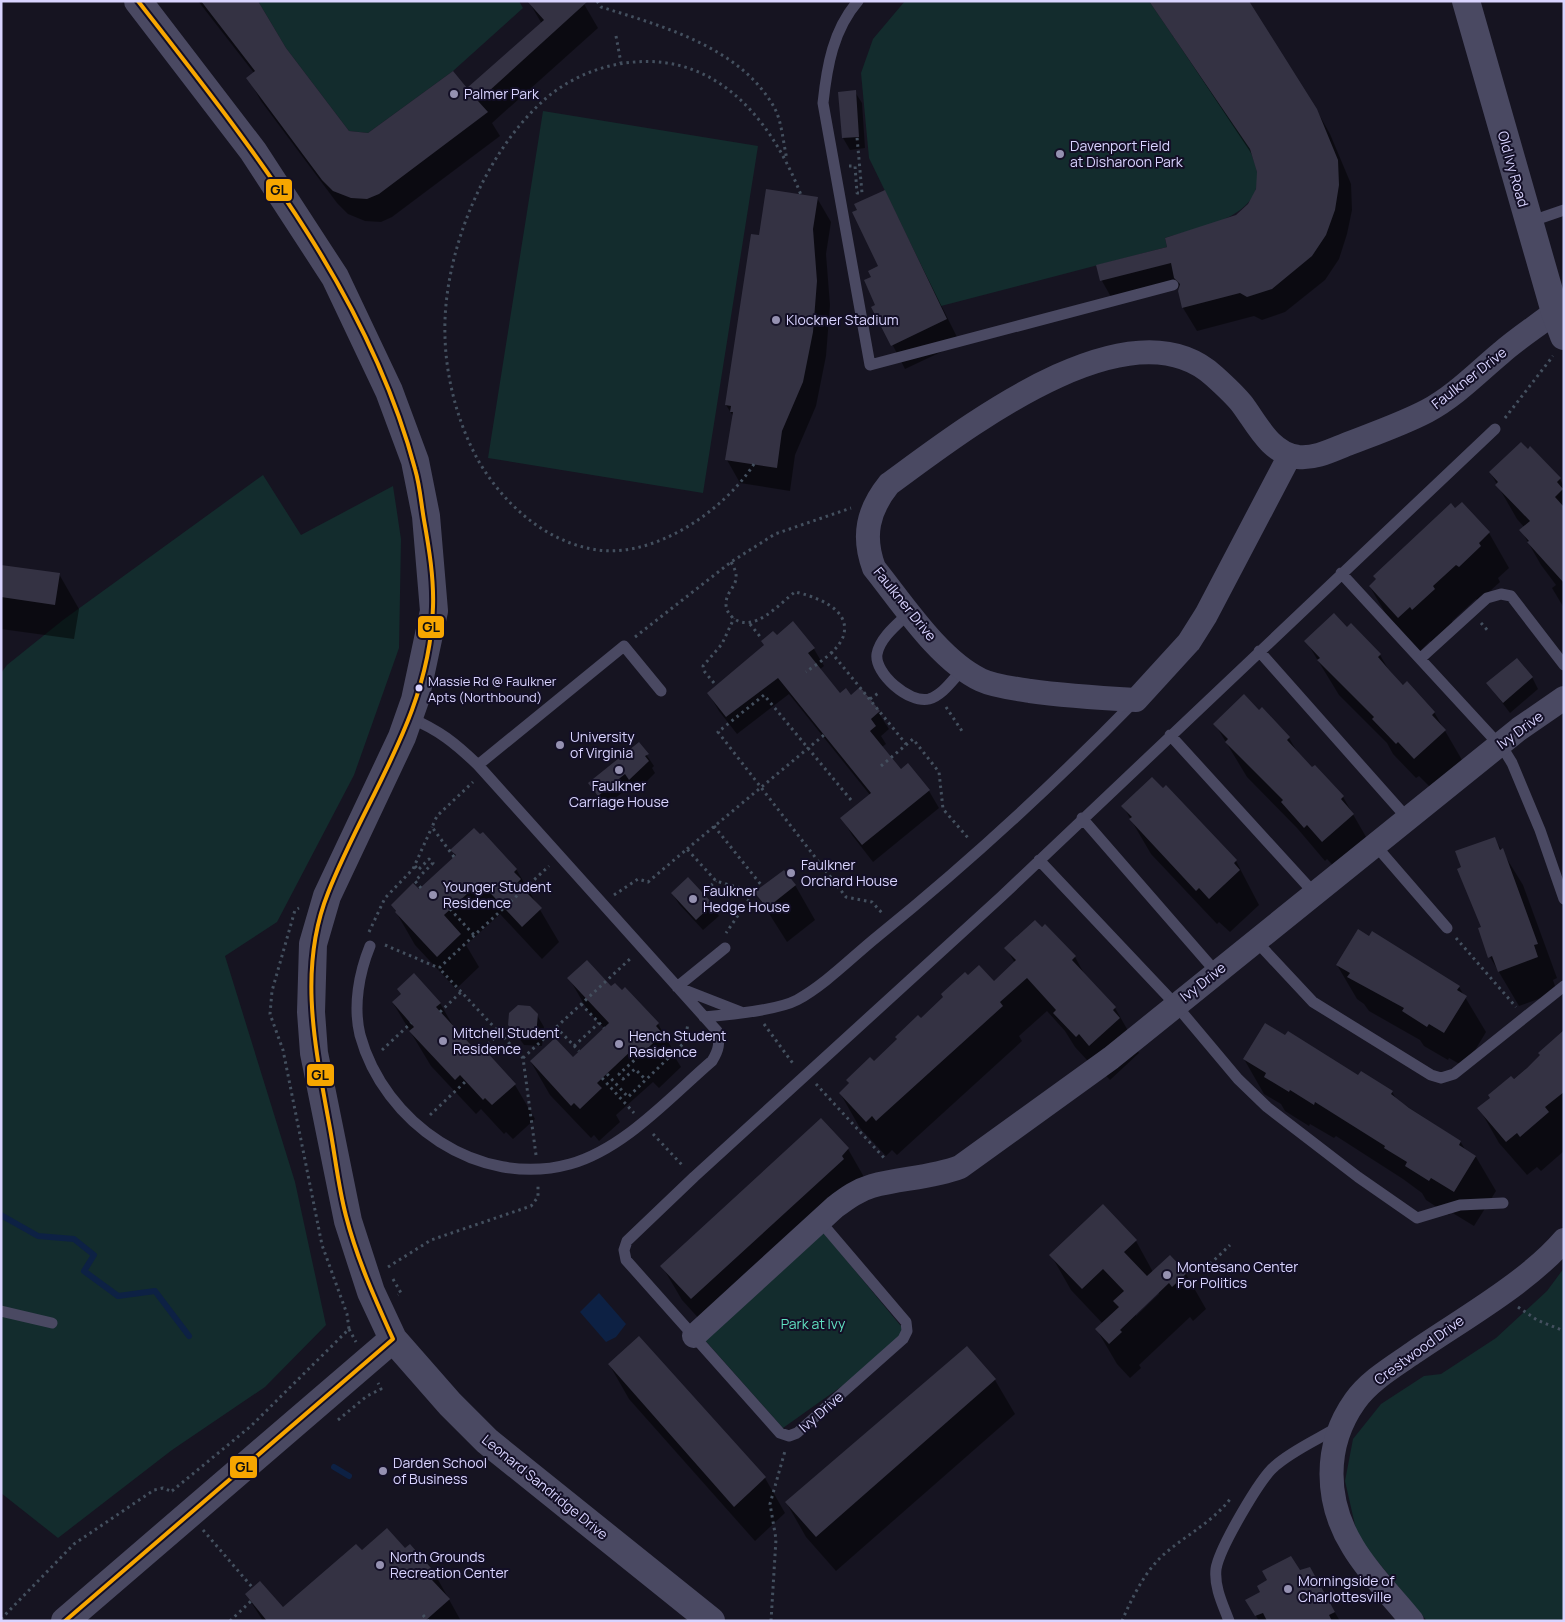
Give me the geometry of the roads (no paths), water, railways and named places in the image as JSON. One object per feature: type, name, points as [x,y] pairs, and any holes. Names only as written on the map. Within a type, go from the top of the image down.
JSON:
[{"type":"street","name":"Leonard Sandridge Drive","points":[[138,1],[253,152],[321,254],[354,314],[396,408],[415,462],[426,516],[434,611],[410,718],[327,896],[314,944],[310,1012],[314,1053],[348,1221],[371,1292],[393,1339],[450,1404],[487,1440],[711,1621]]},
{"type":"street","name":"Old Ivy Road","points":[[1466,1],[1559,332]]},
{"type":"street","name":"Faulkner Drive","points":[[1136,700],[1074,697],[1003,687],[982,680],[963,669],[932,639],[874,568],[866,536],[869,518],[877,498],[889,484],[1003,403],[1035,386],[1079,368],[1128,354],[1150,352],[1172,355],[1193,362],[1212,374],[1241,403],[1267,439],[1278,449],[1290,455],[1313,457],[1395,426],[1428,410],[1458,390],[1502,352],[1559,332]]},
{"type":"street","points":[[1136,700],[1189,642],[1206,615],[1290,455]]},
{"type":"street","name":"Ivy Drive","points":[[694,1336],[852,1194],[872,1186],[941,1174],[960,1167],[1111,1058],[1175,1004],[1376,846],[1499,745],[1564,698]]},
{"type":"street","name":"Crestwood Drive","points":[[1412,1621],[1353,1548],[1341,1524],[1332,1492],[1331,1460],[1341,1425],[1356,1400],[1383,1374],[1534,1270],[1564,1240]]},
{"type":"street","points":[[65,1621],[393,1339]]},
{"type":"lane","points":[[858,1],[837,34],[827,71],[823,103],[870,365],[1174,285]]},
{"type":"lane","points":[[1529,222],[1564,210]]},
{"type":"lane","points":[[694,1336],[626,1260],[624,1250],[627,1242],[694,1177],[1039,860],[1495,429]]},
{"type":"lane","points":[[1341,573],[1421,658],[1499,745],[1512,763],[1540,830],[1564,899]]},
{"type":"lane","points":[[1421,658],[1487,598],[1501,594],[1511,596],[1564,665]]},
{"type":"lane","points":[[910,612],[881,644],[877,653],[877,663],[898,689],[908,696],[928,699],[939,694],[963,669]]},
{"type":"lane","points":[[481,768],[624,646],[661,691]]},
{"type":"lane","points":[[1259,652],[1408,819]]},
{"type":"lane","points":[[704,1017],[742,1013],[796,1000],[892,924],[903,918],[1090,746],[1136,700]]},
{"type":"lane","points":[[369,941],[359,981],[357,1008],[360,1034],[370,1061],[401,1109],[449,1149],[469,1158],[495,1166],[537,1169],[570,1164],[596,1155],[619,1141],[712,1061],[718,1051],[720,1040],[717,1031],[558,857],[481,768],[449,737],[410,718]]},
{"type":"lane","points":[[1170,735],[1264,835],[1315,894]]},
{"type":"lane","points":[[1082,818],[1216,972]]},
{"type":"lane","points":[[1376,846],[1447,928]]},
{"type":"lane","points":[[1039,860],[1175,1004],[1238,1079],[1267,1107],[1358,1177],[1417,1218],[1460,1206],[1503,1203]]},
{"type":"lane","points":[[1256,941],[1297,987],[1314,1002],[1431,1075],[1441,1078],[1454,1074],[1564,986]]},
{"type":"lane","points":[[677,987],[725,948]]},
{"type":"lane","points":[[677,987],[742,1013]]},
{"type":"lane","name":"Ivy Drive","points":[[694,1336],[780,1433],[789,1436],[797,1433],[903,1339],[907,1331],[906,1322],[820,1221]]},
{"type":"lane","points":[[1,1311],[52,1323]]},
{"type":"lane","points":[[1229,1621],[1218,1593],[1216,1569],[1225,1543],[1239,1517],[1274,1466],[1341,1425]]},
{"type":"water","points":[[599,1293],[626,1324],[616,1337],[606,1342],[580,1312]]},
{"type":"waterway","points":[[1,1215],[38,1236],[74,1239],[94,1255],[84,1271],[118,1296],[155,1291],[189,1336]]},
{"type":"waterway","points":[[334,1467],[349,1476]]},
{"type":"place","name":"Palmer Park","points":[[454,94]]},
{"type":"place","name":"Davenport Field at Disharoon Park","points":[[1060,154]]},
{"type":"place","name":"Klockner Stadium","points":[[776,320]]},
{"type":"place","name":"Massie Rd @ Faulkner Apts (Northbound)","points":[[419,688]]},
{"type":"place","name":"University of Virginia","points":[[560,745]]},
{"type":"place","name":"Faulkner Carriage House","points":[[619,770]]},
{"type":"place","name":"Faulkner Orchard House","points":[[791,873]]},
{"type":"place","name":"Younger Student Residence","points":[[433,895]]},
{"type":"place","name":"Faulkner Hedge House","points":[[693,899]]},
{"type":"place","name":"Mitchell Student Residence","points":[[443,1041]]},
{"type":"place","name":"Hench Student Residence","points":[[619,1044]]},
{"type":"place","name":"Montesano Center For Politics","points":[[1167,1275]]},
{"type":"place","name":"Darden School of Business","points":[[383,1471]]},
{"type":"place","name":"North Grounds Recreation Center","points":[[380,1565]]},
{"type":"place","name":"Morningside of Charlottesville","points":[[1288,1589]]},
{"type":"park label","name":"Park at Ivy","points":[[813,1324]]}]
